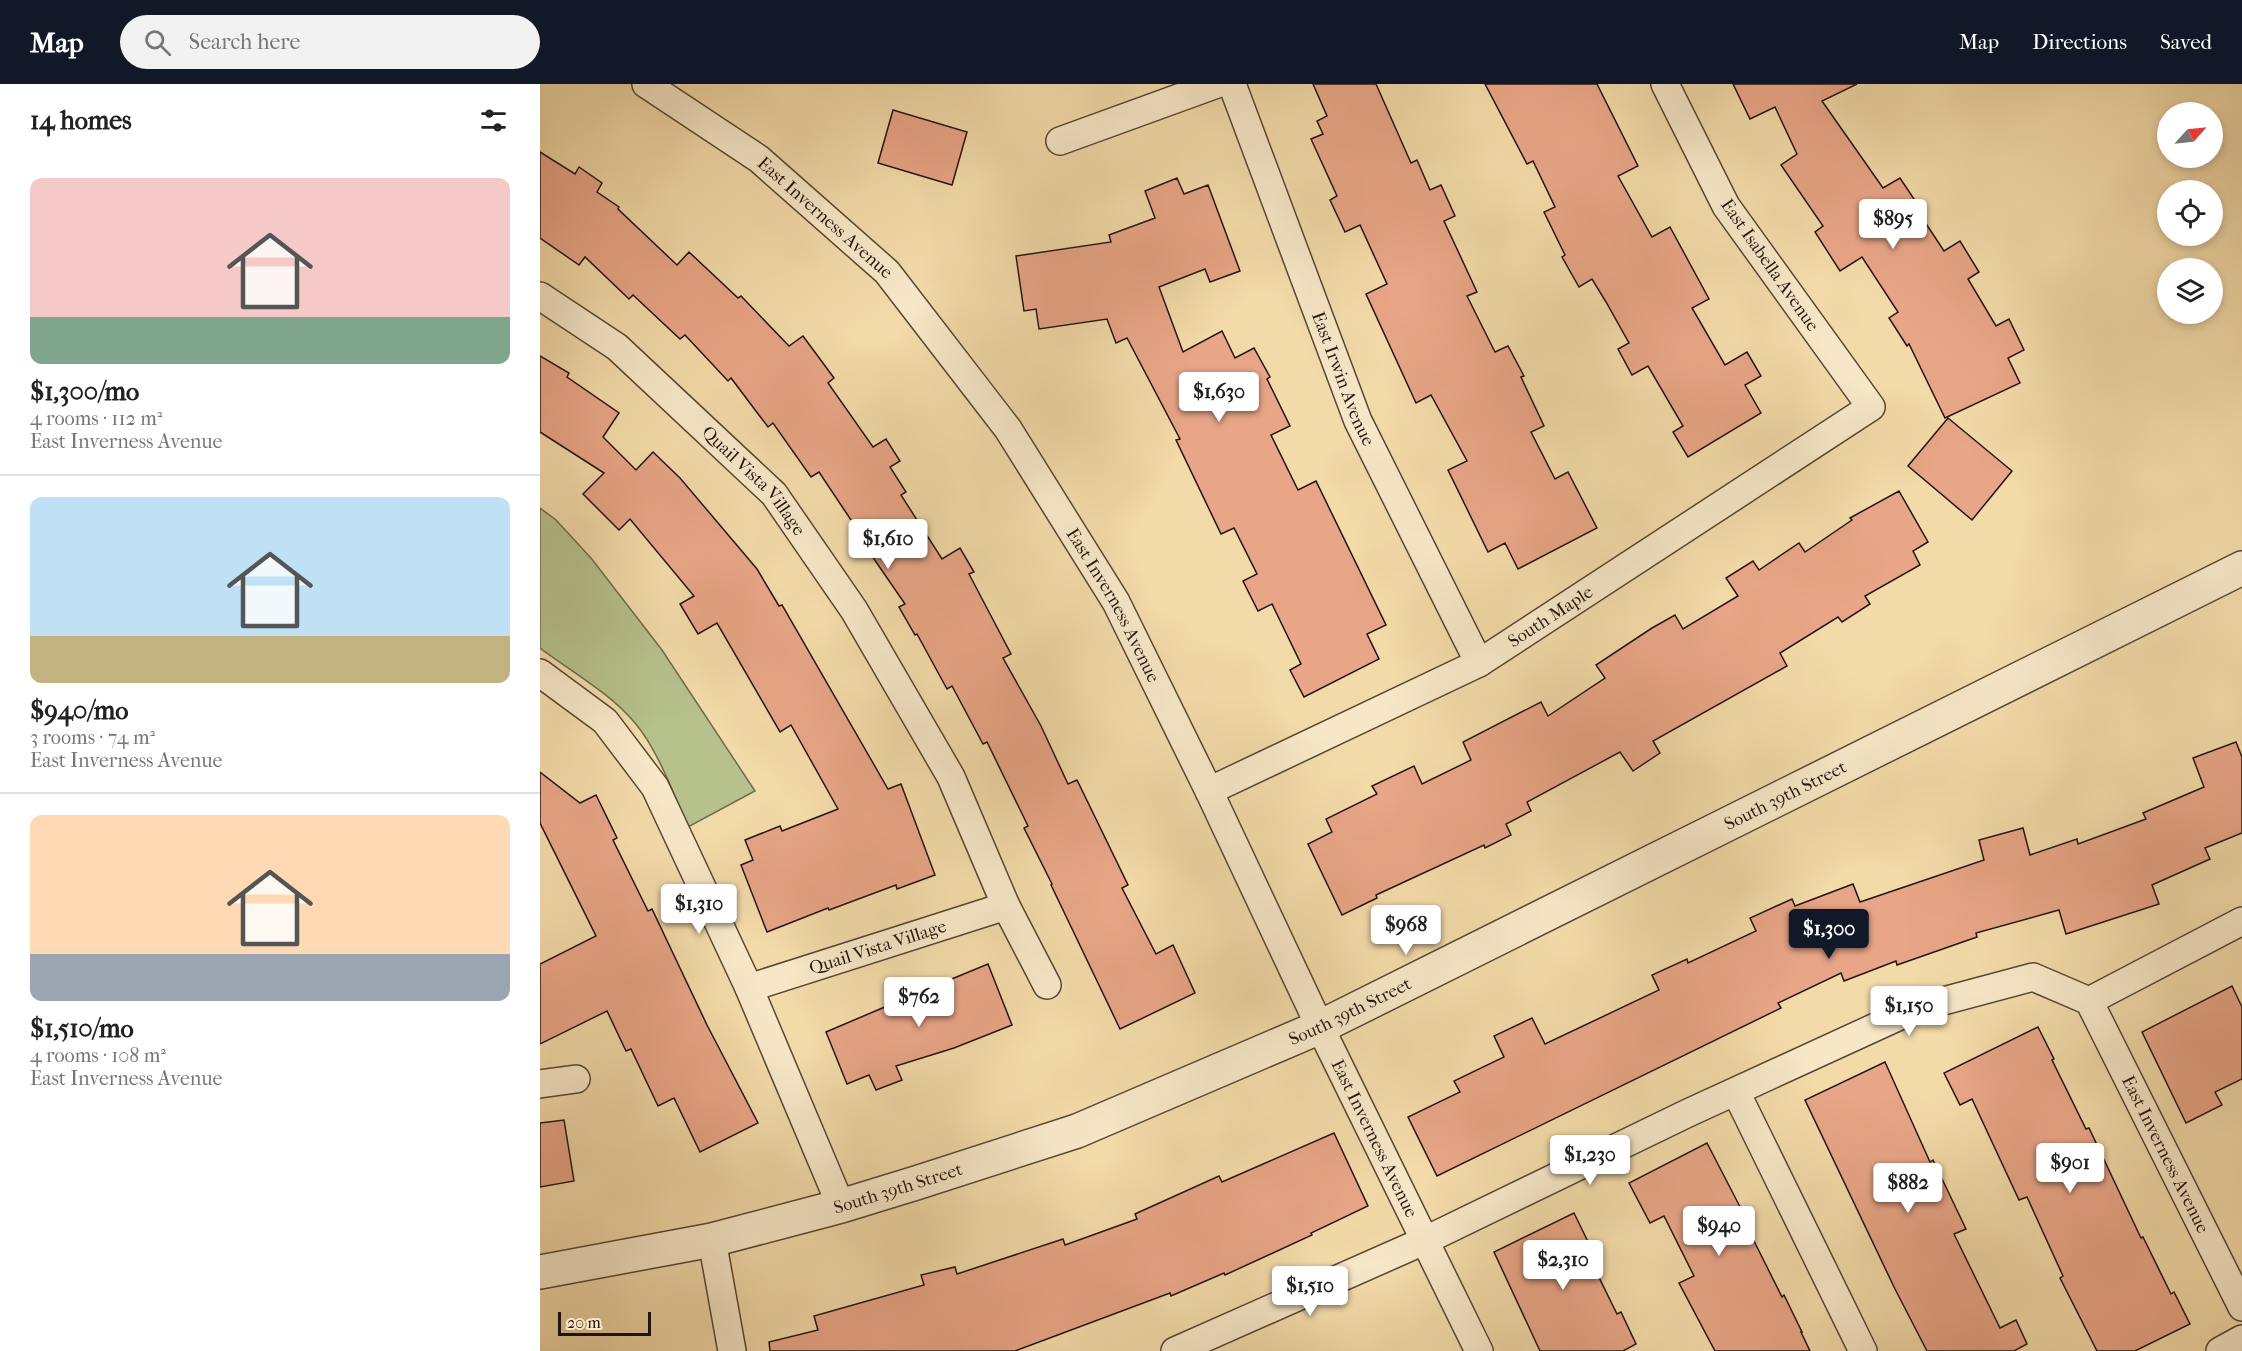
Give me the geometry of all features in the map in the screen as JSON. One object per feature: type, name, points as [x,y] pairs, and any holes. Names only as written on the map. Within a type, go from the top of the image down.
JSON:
[{"type":"street","name":"East Inverness Avenue","points":[[646,84],[759,159],[887,272],[1008,429],[1110,591],[1209,790],[1320,1027],[1479,1351]]},
{"type":"street","points":[[1060,141],[1217,84]]},
{"type":"street","name":"East Irwin Avenue","points":[[1232,84],[1358,421],[1479,663]]},
{"type":"street","name":"East Isabella Avenue","points":[[1665,84],[1726,206],[1871,407]]},
{"type":"street","name":"Quail Vista Village","points":[[540,296],[617,347],[774,494],[854,610],[951,777],[1006,906],[1047,985]]},
{"type":"street","name":"South Maple","points":[[1209,790],[1479,663],[1871,407]]},
{"type":"street","name":"South 39th Street","points":[[540,1272],[712,1240],[841,1206],[1077,1131],[1320,1027],[2242,568]]},
{"type":"street","points":[[540,673],[605,722],[655,787],[749,988],[841,1206]]},
{"type":"street","name":"Quail Vista Village","points":[[749,988],[1006,906]]},
{"type":"street","points":[[1175,1351],[1426,1240],[1917,1008],[2033,977],[2089,1001],[2242,921]]},
{"type":"street","name":"East Inverness Avenue","points":[[2089,1001],[2242,1307]]},
{"type":"street","points":[[540,1084],[576,1079]]},
{"type":"street","points":[[1736,1092],[1863,1351]]},
{"type":"street","points":[[712,1240],[732,1351]]},
{"type":"street","points":[[2220,1351],[2242,1339]]},
{"type":"green space","points":[[540,508],[556,520],[591,558],[662,650],[755,791],[688,827],[658,759],[635,723],[602,692],[540,648]]},
{"type":"building","points":[[1313,84],[1376,84],[1411,163],[1417,160],[1430,190],[1441,185],[1455,216],[1444,221],[1477,292],[1467,296],[1495,352],[1508,346],[1524,376],[1521,377],[1544,426],[1531,432],[1555,479],[1568,472],[1597,528],[1518,569],[1505,543],[1488,552],[1448,470],[1467,461],[1431,395],[1416,403],[1366,294],[1387,284],[1360,225],[1345,232],[1330,200],[1337,196],[1311,139],[1323,134],[1317,121],[1327,116]]},
{"type":"building","points":[[1485,84],[1597,84],[1638,166],[1618,176],[1652,237],[1670,227],[1709,299],[1692,308],[1725,365],[1747,352],[1761,376],[1745,385],[1761,413],[1688,457],[1673,432],[1683,426],[1648,366],[1632,375],[1618,349],[1629,343],[1606,302],[1592,279],[1579,287],[1562,257],[1565,255],[1544,212],[1555,207],[1533,161],[1527,164]]},
{"type":"building","points":[[1733,84],[1857,84],[1822,101],[1883,188],[1900,178],[1918,205],[1915,207],[1944,251],[1960,241],[1979,272],[1968,279],[1996,326],[2009,319],[2024,350],[2008,358],[2020,383],[1945,418],[1909,344],[1907,346],[1889,318],[1898,312],[1862,257],[1840,271],[1815,232],[1823,226],[1781,165],[1797,154],[1775,107],[1750,119]]},
{"type":"building","points":[[893,110],[967,132],[952,185],[878,163]]},
{"type":"building","points":[[540,152],[575,174],[579,167],[602,183],[597,192],[619,207],[618,209],[677,265],[689,252],[738,298],[741,296],[789,346],[803,336],[834,378],[828,383],[873,447],[886,439],[900,461],[890,467],[906,492],[901,495],[942,559],[960,548],[974,572],[969,574],[1011,654],[1003,658],[1041,726],[1068,784],[1077,780],[1128,885],[1122,888],[1156,954],[1173,945],[1195,993],[1120,1029],[1024,828],[1028,826],[987,742],[983,744],[952,686],[947,689],[917,634],[915,635],[899,607],[905,604],[859,537],[861,535],[819,472],[811,477],[773,423],[768,427],[731,378],[728,381],[685,335],[680,339],[633,295],[629,299],[585,257],[579,265],[540,238]]},
{"type":"building","points":[[1177,178],[1184,194],[1208,185],[1240,271],[1210,282],[1205,269],[1159,287],[1183,352],[1222,331],[1235,358],[1254,348],[1270,377],[1267,379],[1290,426],[1271,435],[1298,490],[1316,481],[1386,625],[1367,634],[1379,659],[1304,697],[1290,670],[1301,664],[1272,604],[1258,611],[1243,581],[1257,574],[1234,528],[1221,534],[1176,440],[1180,439],[1127,338],[1116,343],[1107,319],[1039,329],[1036,309],[1024,311],[1016,256],[1111,242],[1109,235],[1155,218],[1145,191]]},
{"type":"building","points":[[540,356],[569,373],[567,377],[619,413],[603,437],[636,470],[653,452],[680,478],[757,569],[779,606],[782,605],[888,789],[901,784],[935,875],[897,889],[896,885],[829,910],[828,908],[767,932],[741,865],[753,860],[745,840],[780,826],[782,831],[838,809],[791,725],[780,732],[717,623],[698,634],[680,604],[694,596],[630,519],[619,530],[583,494],[604,473],[540,432]]},
{"type":"building","points":[[1948,418],[2012,471],[1972,520],[1908,466]]},
{"type":"building","points":[[1899,491],[1928,542],[1913,551],[1920,565],[1865,596],[1870,604],[1842,622],[1838,617],[1780,653],[1787,666],[1653,741],[1660,753],[1633,771],[1620,752],[1527,802],[1531,811],[1506,824],[1511,835],[1485,848],[1484,845],[1376,895],[1377,898],[1342,915],[1308,844],[1332,832],[1326,819],[1377,794],[1372,786],[1414,766],[1422,784],[1471,760],[1463,742],[1541,702],[1548,716],[1605,678],[1596,665],[1652,628],[1675,615],[1683,629],[1738,596],[1726,578],[1753,561],[1759,570],[1799,543],[1805,552],[1852,520],[1850,518]]},
{"type":"building","points":[[2236,742],[2242,757],[2242,833],[2205,848],[2210,859],[2152,885],[2159,904],[2066,934],[2059,910],[1976,933],[1977,937],[1897,965],[1896,961],[1844,981],[1841,973],[1778,1003],[1781,1008],[1437,1176],[1408,1117],[1460,1092],[1454,1081],[1504,1057],[1494,1036],[1532,1018],[1545,1044],[1659,990],[1652,975],[1687,959],[1688,963],[1756,931],[1750,918],[1792,899],[1795,906],[1853,884],[1860,902],[1984,860],[1979,840],[2023,828],[2030,855],[2077,839],[2078,844],[2146,819],[2143,813],[2204,787],[2193,758]]},
{"type":"building","points":[[540,772],[580,803],[596,795],[617,838],[613,840],[648,911],[652,909],[707,1025],[758,1123],[700,1152],[674,1098],[658,1106],[631,1049],[626,1051],[607,1011],[540,1044],[540,964],[596,936],[540,823]]},
{"type":"building","points":[[988,964],[1012,1025],[954,1048],[896,1066],[902,1080],[876,1090],[869,1075],[847,1084],[826,1032],[887,1006],[886,1004],[943,986],[942,983]]},
{"type":"building","points":[[2232,986],[2242,1007],[2242,1079],[2215,1092],[2222,1105],[2186,1123],[2142,1032]]},
{"type":"building","points":[[2038,1027],[2054,1059],[2052,1060],[2086,1129],[2089,1128],[2141,1238],[2143,1237],[2171,1294],[2174,1292],[2190,1324],[2135,1351],[2097,1351],[2060,1278],[2063,1276],[2027,1197],[2019,1200],[1972,1099],[1960,1105],[1944,1073]]},
{"type":"building","points":[[1885,1062],[1930,1162],[1933,1160],[1966,1229],[1954,1234],[2000,1328],[2016,1320],[2027,1344],[2014,1351],[1927,1351],[1805,1100]]},
{"type":"building","points":[[564,1120],[574,1181],[540,1187],[540,1123]]},
{"type":"building","points":[[1334,1133],[1368,1206],[1225,1275],[1224,1273],[1171,1296],[1170,1293],[1015,1351],[770,1351],[769,1342],[818,1330],[814,1316],[924,1285],[921,1275],[955,1267],[957,1274],[1063,1239],[1065,1245],[1137,1219],[1135,1214],[1219,1176],[1222,1182]]},
{"type":"building","points":[[1707,1143],[1810,1351],[1715,1351],[1679,1283],[1694,1276],[1664,1216],[1650,1223],[1629,1183]]},
{"type":"building","points":[[1574,1213],[1591,1248],[1586,1251],[1617,1314],[1621,1312],[1636,1344],[1623,1351],[1540,1351],[1494,1252]]}]
